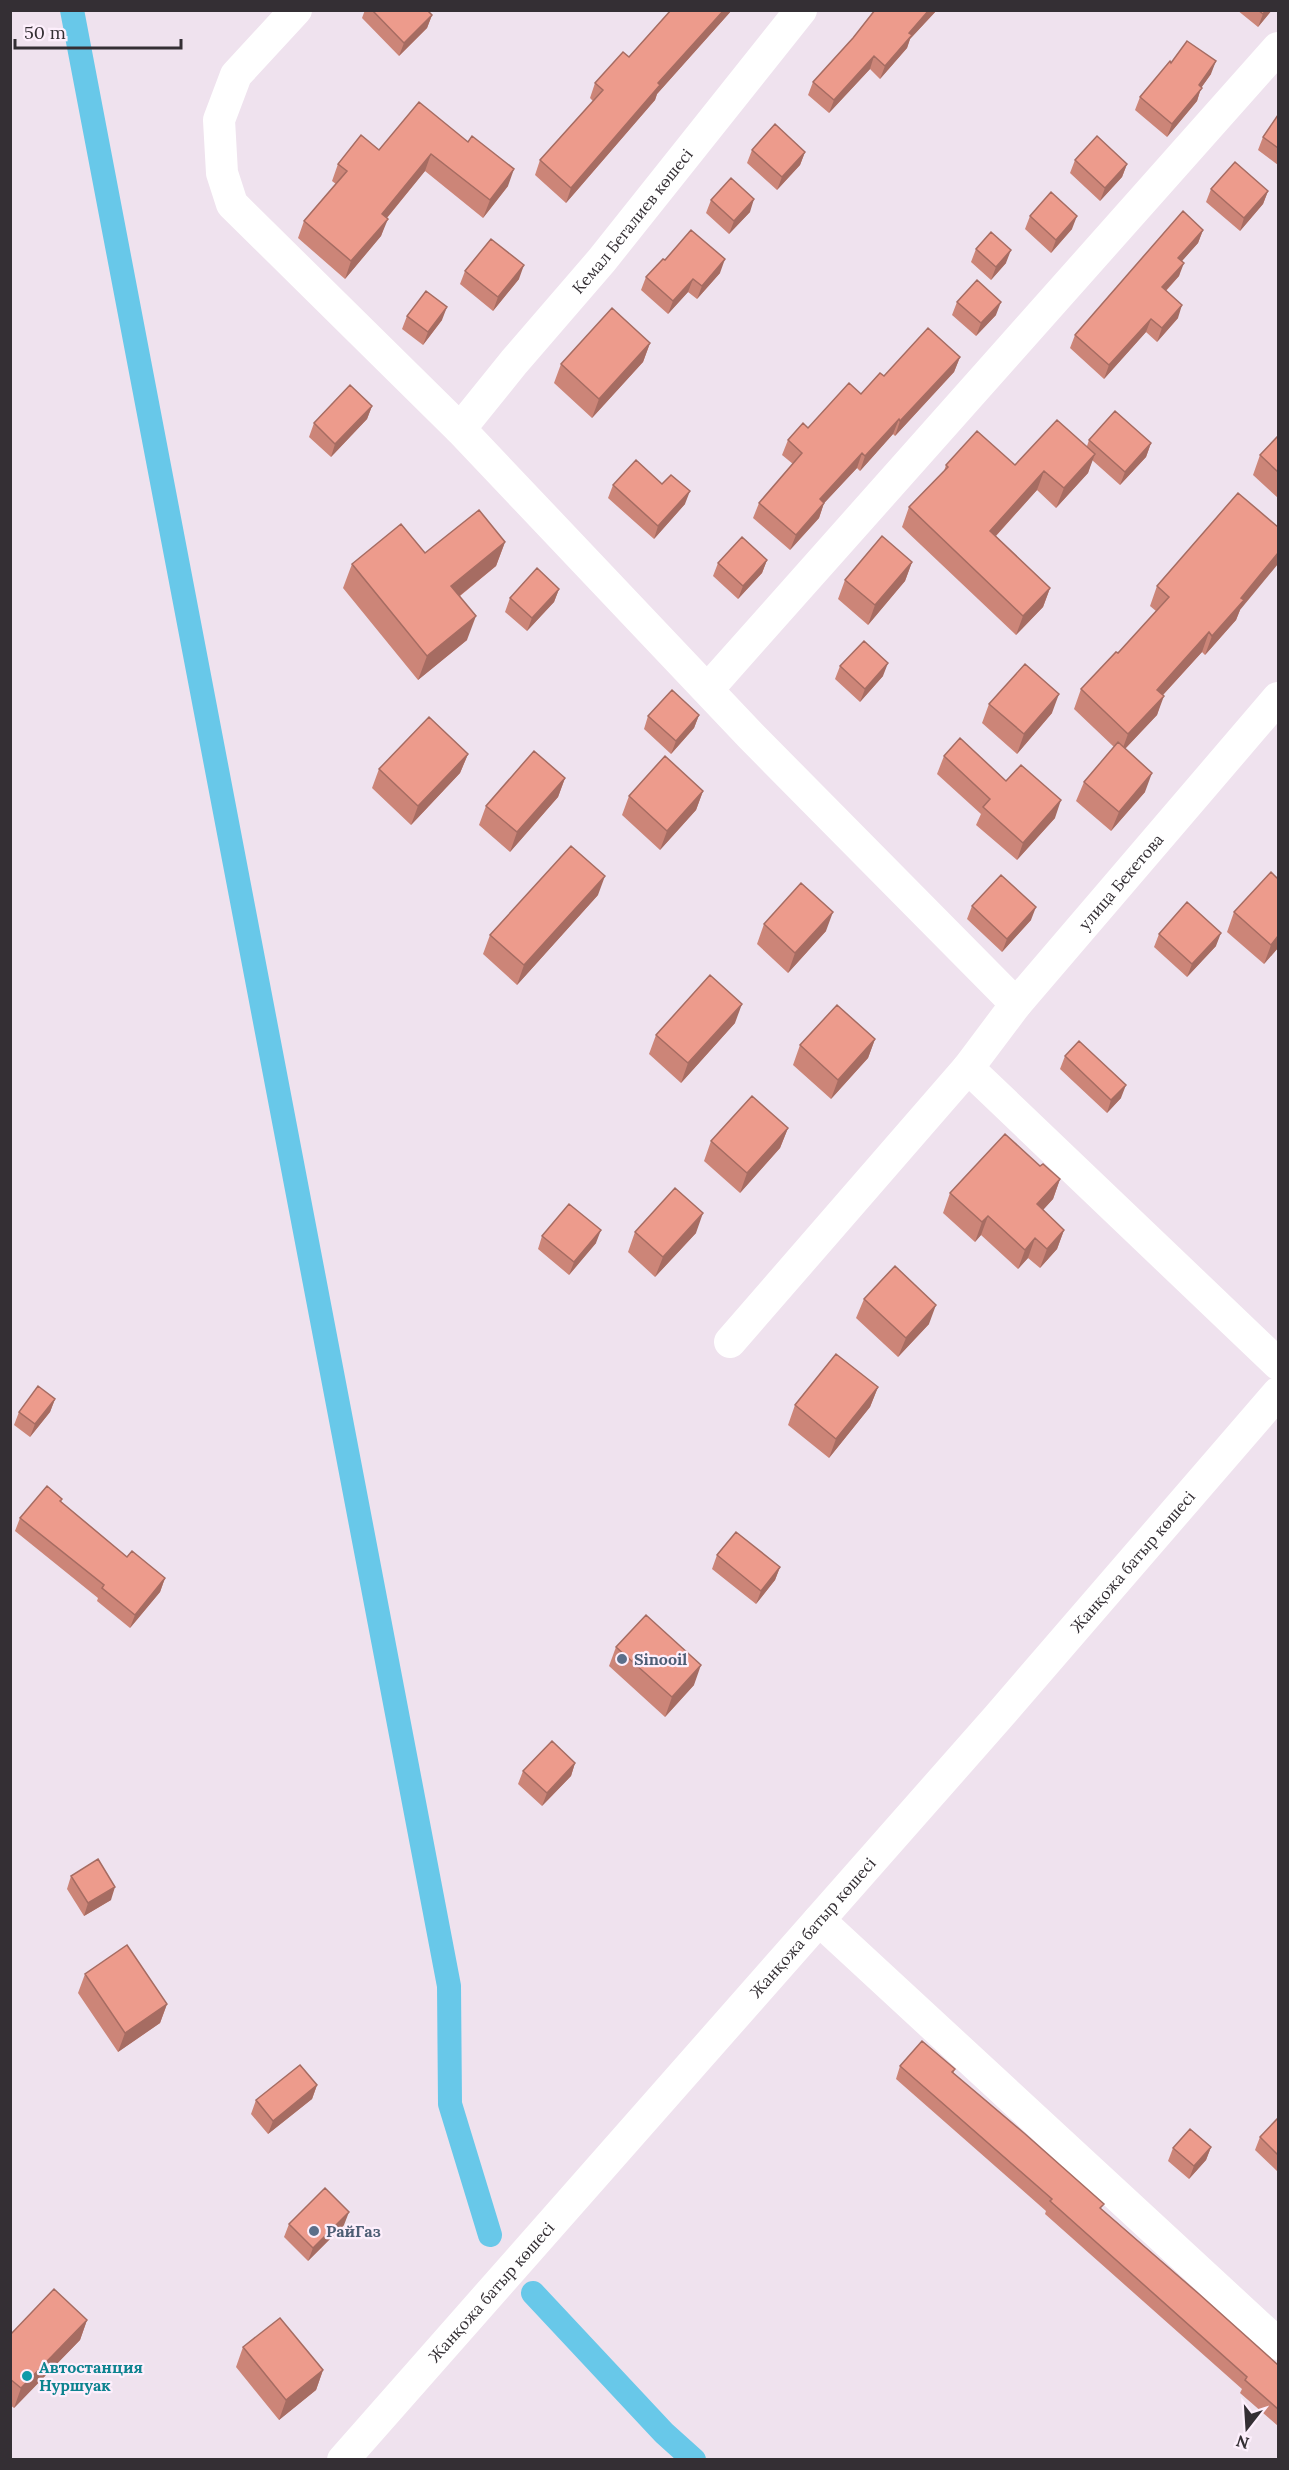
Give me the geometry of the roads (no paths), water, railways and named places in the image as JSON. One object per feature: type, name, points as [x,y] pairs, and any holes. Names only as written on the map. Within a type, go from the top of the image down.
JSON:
[{"type":"street","points":[[296,10],[236,75],[219,120],[222,173],[232,204],[460,429],[751,736],[1016,1004]]},
{"type":"street","name":"Кемал Бегалиев көшесі","points":[[460,429],[609,251],[801,10]]},
{"type":"street","points":[[708,689],[1278,48]]},
{"type":"street","name":"улица Бекетова","points":[[730,1342],[968,1068],[1016,1004],[1278,698]]},
{"type":"street","points":[[968,1068],[1278,1364]]},
{"type":"street","name":"Жанқожа батыр көшесі","points":[[343,2460],[819,1920],[1278,1393]]},
{"type":"street","points":[[819,1920],[1278,2344]]},
{"type":"waterway","points":[[72,10],[449,1986],[450,2104],[490,2235]]},
{"type":"waterway","points":[[533,2293],[664,2433],[694,2460]]},
{"type":"place","name":"Sinooil","points":[[622,1659]]},
{"type":"place","name":"РайГаз","points":[[314,2231]]},
{"type":"place","name":"Автостанция Нуршуак","points":[[27,2376]]}]
